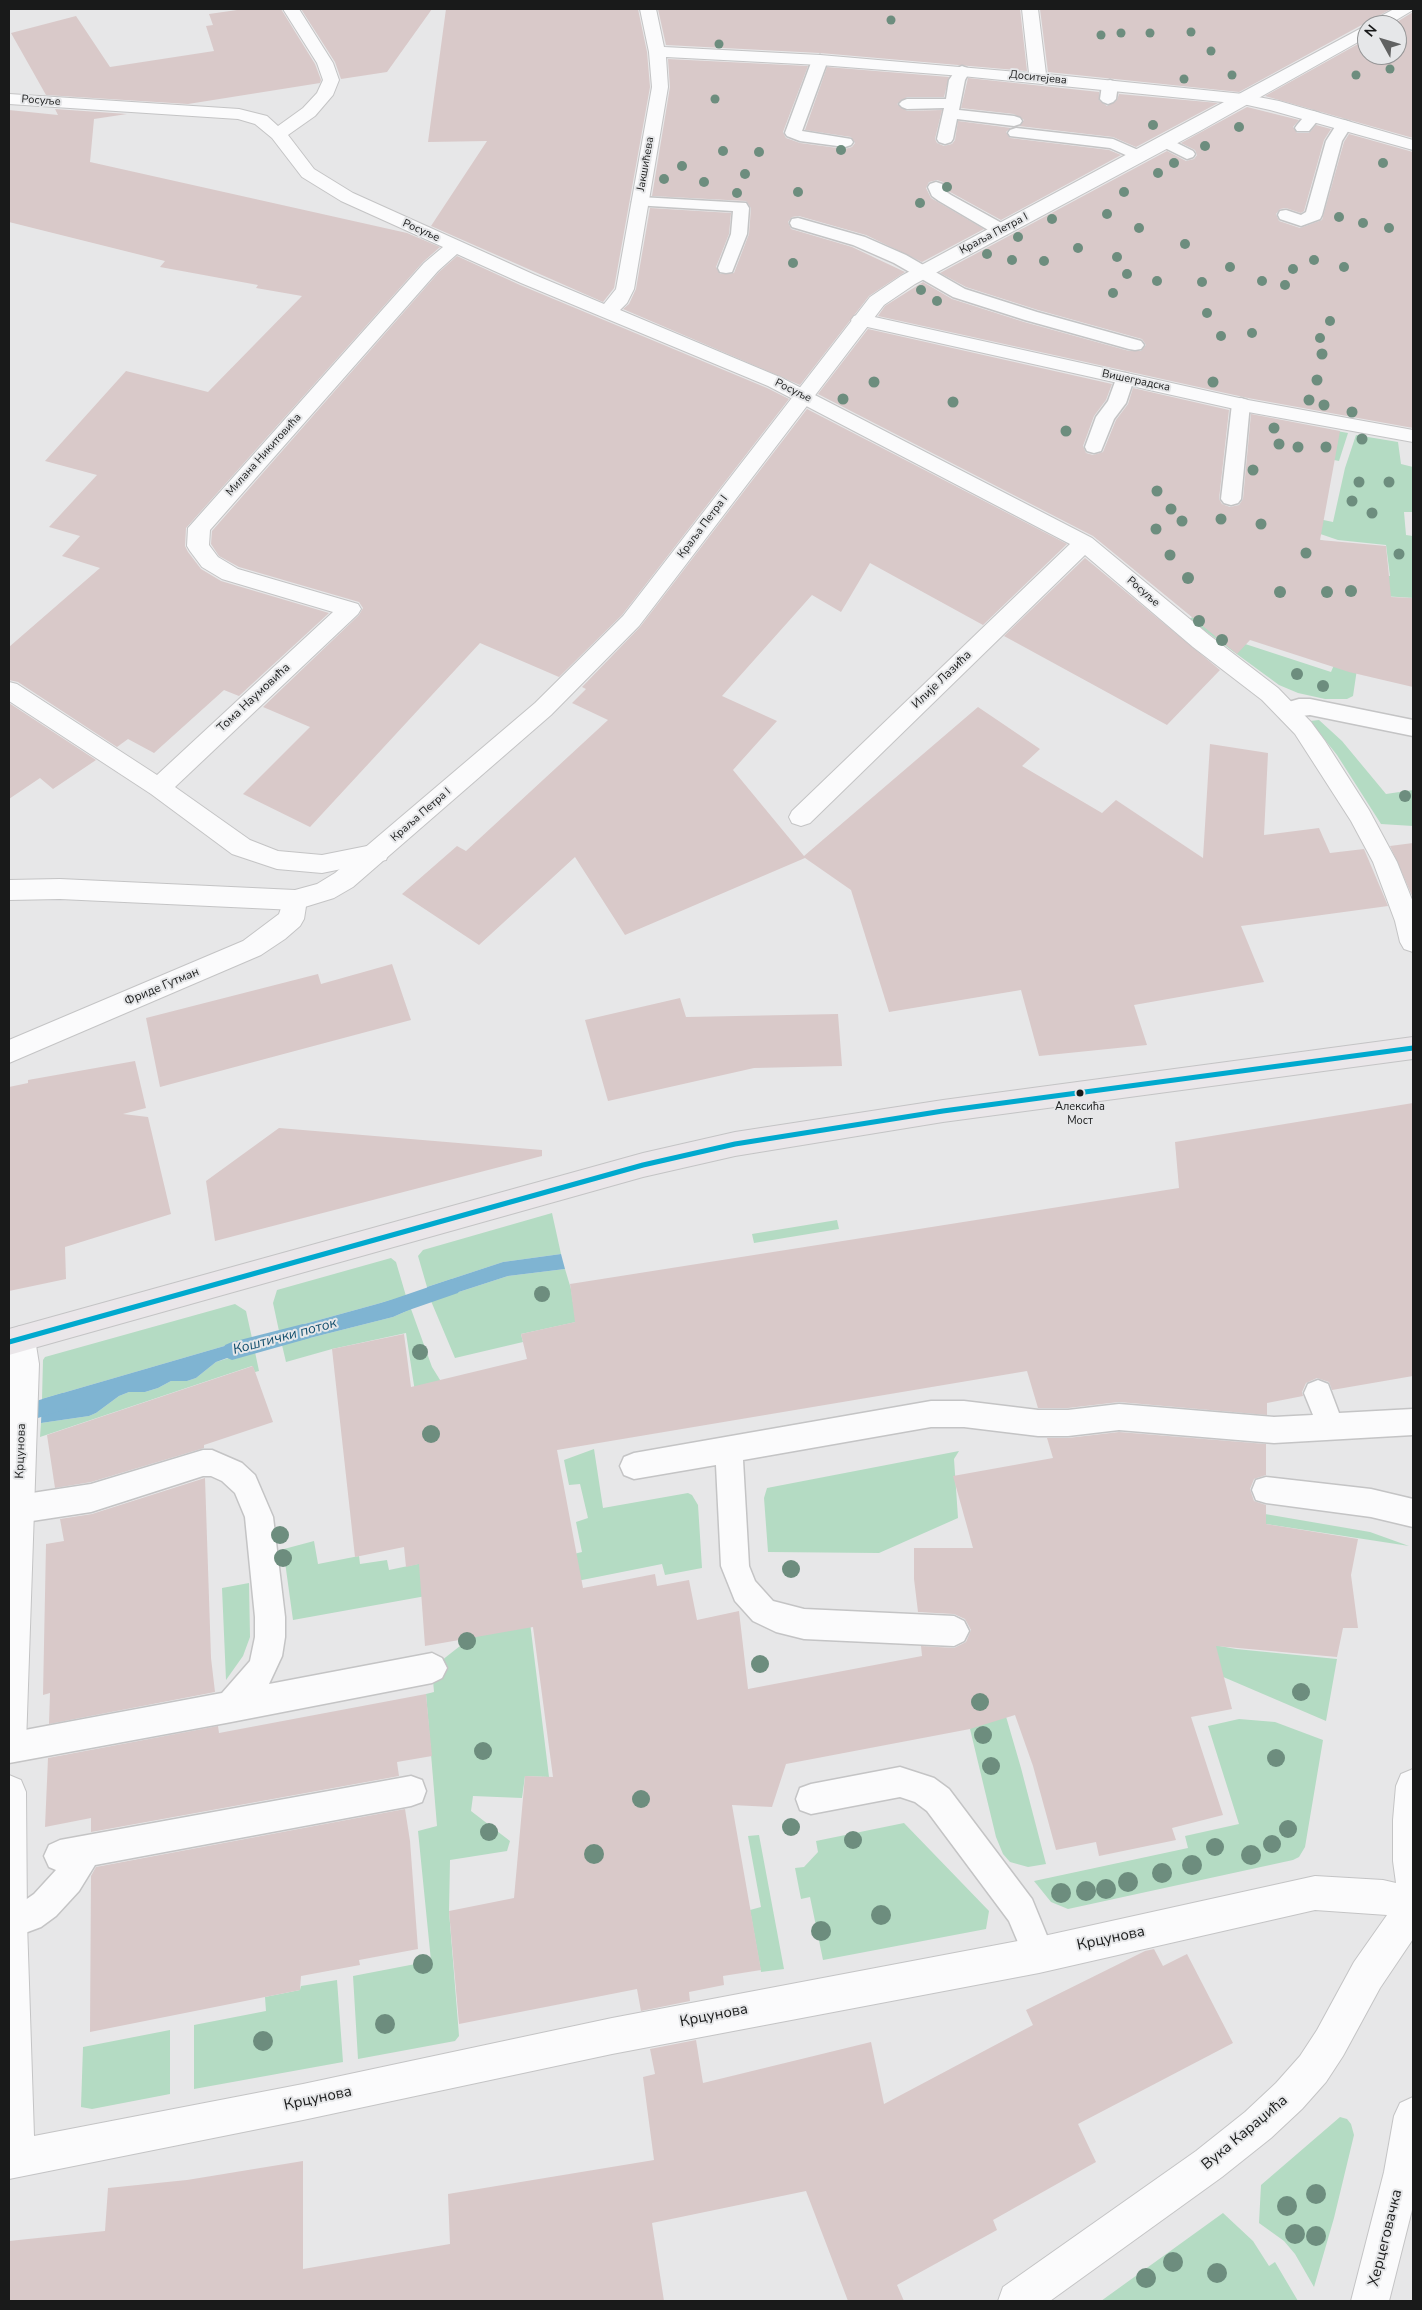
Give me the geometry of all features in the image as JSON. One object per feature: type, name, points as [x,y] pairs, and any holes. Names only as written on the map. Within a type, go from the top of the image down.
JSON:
[{"type":"main road","points":[[14,1340],[596,1178],[735,1144],[943,1111],[1413,1048]]},
{"type":"street","points":[[278,134],[325,96],[331,80],[325,63],[291,9]]},
{"type":"street","name":"Јакшићева","points":[[607,312],[620,299],[625,289],[660,87],[657,52],[648,9]]},
{"type":"street","points":[[1030,9],[1038,78]]},
{"type":"street","points":[[1395,15],[1406,9]]},
{"type":"street","name":"Краља Петра I","points":[[9,890],[60,889],[295,900],[325,891],[344,880],[543,709],[631,621],[860,320],[871,306],[890,290],[1165,142],[1357,36]]},
{"type":"street","name":"Доситејева","points":[[657,52],[820,60],[962,71],[1038,78],[1109,92],[1243,99],[1273,105],[1308,122],[1344,125],[1413,145]]},
{"type":"street","name":"Росуље","points":[[9,99],[239,114],[260,120],[278,134],[298,162],[319,181],[366,206],[607,312],[775,382],[1084,543],[1188,630],[1270,694],[1317,747],[1377,847],[1392,880],[1413,942]]},
{"type":"street","name":"Милана Никитовића","points":[[350,609],[230,574],[210,562],[198,546],[199,528],[430,268],[455,246]]},
{"type":"street","name":"Вишеградска","points":[[860,320],[1241,404],[1413,436]]},
{"type":"street","name":"Илије Лазића","points":[[801,817],[1084,543]]},
{"type":"street","name":"Тома Наумовића","points":[[159,788],[350,609]]},
{"type":"street","points":[[9,690],[159,788],[241,847],[277,860],[322,864],[377,853]]},
{"type":"street","name":"Фриде Гутман","points":[[9,1052],[252,948],[291,919],[295,900]]},
{"type":"street","name":"Крцунова","points":[[9,1746],[24,1364],[14,1340]]},
{"type":"street","points":[[1413,1786],[1410,1820],[1410,1861],[1413,1881]]},
{"type":"street","name":"Крцунова","points":[[9,1792],[12,2160],[313,2100],[622,2034],[1039,1955],[1315,1893],[1383,1897],[1413,1904]]},
{"type":"street","name":"Вука Караџића","points":[[1018,2301],[1209,2164],[1258,2125],[1290,2096],[1330,2043],[1367,1975],[1413,1909]]},
{"type":"street","name":"Херцеговачка","points":[[1370,2301],[1403,2172],[1413,2116]]},
{"type":"lane","points":[[820,60],[793,133],[800,136],[845,142]]},
{"type":"lane","points":[[945,139],[957,101],[957,80],[962,71]]},
{"type":"lane","points":[[907,104],[957,101],[1015,127],[1113,144],[1139,156]]},
{"type":"lane","points":[[1286,215],[1301,221],[1314,215],[1334,141],[1344,125]]},
{"type":"lane","points":[[1165,142],[1187,154]]},
{"type":"lane","points":[[936,187],[938,193],[945,198],[1001,230]]},
{"type":"lane","points":[[640,202],[740,206],[739,234],[726,268]]},
{"type":"lane","points":[[798,223],[859,241],[900,259],[959,292],[1031,316],[1135,345]]},
{"type":"lane","points":[[1094,447],[1105,417],[1118,403],[1125,379]]},
{"type":"lane","points":[[1231,499],[1241,404]]},
{"type":"lane","points":[[1286,710],[1299,706],[1310,707],[1413,728]]},
{"type":"lane","points":[[1318,1393],[1331,1427]]},
{"type":"lane","points":[[634,1466],[932,1414],[964,1414],[1038,1423],[1068,1423],[1119,1417],[1274,1430],[1413,1422]]},
{"type":"lane","points":[[729,1449],[738,1578],[745,1591],[763,1611],[776,1618],[804,1624],[954,1630]]},
{"type":"lane","points":[[19,1509],[91,1498],[203,1462],[212,1463],[232,1472],[245,1484],[254,1502],[258,1517],[270,1617],[270,1637],[267,1656],[260,1671],[248,1687],[226,1708]]},
{"type":"lane","points":[[1266,1490],[1370,1503],[1413,1513]]},
{"type":"lane","points":[[9,1746],[226,1708],[432,1668]]},
{"type":"lane","points":[[811,1799],[900,1782],[923,1789],[938,1800],[1021,1910],[1039,1955]]},
{"type":"lane","points":[[9,1923],[30,1916],[51,1899],[68,1880],[73,1853],[411,1791]]},
{"type":"green space","points":[[1276,420],[1348,433],[1339,461],[1263,446],[1250,505],[1283,512],[1281,526],[1338,546],[1341,571],[1390,576],[1386,545],[1338,540],[1288,523],[1290,513],[1333,522],[1345,468],[1356,435],[1398,442],[1401,464],[1413,467],[1412,512],[1404,512],[1406,535],[1413,536],[1413,598],[1368,595],[1353,696],[1347,699],[1325,699],[1298,693],[1279,685],[1189,619],[1227,599],[1248,609],[1233,640],[1331,672],[1354,618],[1251,586],[1248,590],[1243,588],[1272,553],[1210,524],[1186,549],[1196,554],[1194,556],[1140,535],[1167,498],[1150,490],[1154,486],[1211,508],[1247,513],[1254,421],[1274,425]]},
{"type":"green space","points":[[1319,720],[1342,741],[1386,794],[1413,790],[1413,826],[1381,824],[1337,755],[1310,721]]},
{"type":"green space","points":[[552,1213],[561,1254],[503,1262],[427,1287],[418,1256],[423,1250]]},
{"type":"green space","points":[[837,1220],[839,1229],[754,1243],[752,1234]]},
{"type":"green space","points":[[391,1258],[396,1262],[406,1296],[279,1331],[273,1303],[277,1290]]},
{"type":"green space","points":[[565,1269],[571,1289],[576,1322],[521,1334],[523,1342],[455,1358],[431,1301],[508,1276]]},
{"type":"green space","points":[[235,1304],[246,1311],[252,1338],[42,1399],[43,1360],[45,1357]]},
{"type":"green space","points":[[411,1309],[432,1367],[445,1388],[419,1418],[406,1333],[332,1349],[286,1362],[282,1345],[393,1317]]},
{"type":"green space","points":[[248,1352],[255,1352],[259,1371],[255,1372],[252,1366],[40,1437],[41,1423],[89,1416],[119,1396],[129,1392],[145,1392],[171,1381],[187,1381],[196,1378],[216,1362]]},
{"type":"green space","points":[[594,1449],[603,1508],[688,1493],[692,1495],[698,1505],[702,1568],[665,1575],[662,1564],[527,1591],[523,1566],[582,1552],[576,1522],[588,1518],[580,1484],[569,1485],[564,1460]]},
{"type":"green space","points":[[959,1451],[954,1459],[958,1518],[879,1553],[768,1552],[764,1498],[767,1488]]},
{"type":"green space","points":[[1265,1514],[1370,1532],[1409,1546],[1266,1524]]},
{"type":"green space","points":[[314,1541],[318,1564],[359,1556],[360,1564],[387,1560],[389,1570],[432,1561],[437,1594],[293,1620],[285,1562],[281,1560],[281,1557],[284,1549]]},
{"type":"green space","points":[[249,1583],[250,1637],[243,1656],[226,1680],[222,1588]]},
{"type":"green space","points":[[527,1598],[549,1777],[525,1776],[522,1798],[473,1796],[471,1811],[510,1841],[507,1851],[450,1860],[449,1911],[459,2036],[455,2041],[358,2059],[353,1976],[431,1961],[418,1831],[437,1826],[426,1694],[434,1692],[432,1668],[460,1646],[457,1616]]},
{"type":"green space","points":[[1181,1639],[1236,1649],[1337,1659],[1326,1721],[1221,1676]]},
{"type":"green space","points":[[998,1689],[1046,1864],[1028,1867],[1010,1862],[1003,1854],[996,1837],[970,1729]]},
{"type":"green space","points":[[1239,1719],[1275,1722],[1323,1740],[1305,1847],[1299,1857],[1293,1860],[1068,1909],[1051,1902],[1034,1881],[1188,1848],[1185,1836],[1239,1824],[1208,1726]]},
{"type":"green space","points":[[904,1823],[989,1911],[986,1929],[823,1960],[810,1897],[801,1899],[795,1868],[804,1867],[818,1852],[816,1841]]},
{"type":"green space","points":[[759,1835],[784,1969],[761,1972],[750,1910],[761,1907],[748,1836]]},
{"type":"green space","points":[[337,1980],[343,2062],[194,2089],[194,2025],[266,2011],[265,1997],[300,1990],[301,1986]]},
{"type":"green space","points":[[170,2030],[170,2094],[92,2109],[81,2107],[83,2047]]},
{"type":"green space","points":[[1340,2117],[1347,2119],[1351,2124],[1354,2135],[1334,2218],[1314,2287],[1295,2254],[1284,2241],[1259,2223],[1261,2185]]},
{"type":"green space","points":[[1223,2213],[1253,2241],[1269,2266],[1275,2262],[1298,2301],[1101,2301]]},
{"type":"water","points":[[561,1254],[565,1269],[508,1276],[431,1301],[427,1287],[503,1262]]},
{"type":"water","points":[[406,1296],[411,1309],[393,1317],[282,1345],[279,1331]]},
{"type":"water","points":[[252,1338],[255,1352],[216,1362],[196,1378],[187,1381],[171,1381],[145,1392],[129,1392],[119,1396],[89,1416],[41,1423],[42,1399]]},
{"type":"building","points":[[244,9],[281,9],[315,64],[321,80],[320,83],[188,104],[46,95],[11,33],[76,16],[110,67],[214,51],[206,26],[213,25],[209,14]]},
{"type":"building","points":[[301,9],[432,9],[387,72],[341,79],[335,62]]},
{"type":"building","points":[[446,9],[638,9],[647,52],[650,87],[614,288],[603,302],[431,226],[487,141],[428,142]]},
{"type":"building","points":[[658,9],[1020,9],[1027,71],[820,53],[666,45]]},
{"type":"building","points":[[1040,9],[1391,9],[1380,15],[1357,15],[1357,28],[1239,92],[1048,72]]},
{"type":"building","points":[[1413,12],[1413,138],[1265,96],[1357,45],[1357,65],[1407,65],[1407,16]]},
{"type":"building","points":[[668,59],[808,66],[783,132],[786,138],[800,143],[845,149],[852,147],[855,143],[851,137],[805,130],[827,67],[949,77],[944,97],[907,97],[897,104],[907,111],[942,110],[935,139],[937,143],[944,146],[952,144],[955,140],[958,121],[1011,128],[1006,132],[1010,138],[1109,150],[1121,155],[1001,220],[946,190],[943,182],[937,180],[929,182],[926,188],[931,198],[984,229],[922,262],[866,235],[799,216],[792,217],[788,222],[791,229],[852,247],[905,272],[869,296],[800,385],[623,309],[629,304],[636,289],[650,208],[731,213],[729,234],[716,267],[720,274],[734,273],[749,234],[751,208],[746,201],[652,196],[670,87]]},
{"type":"building","points":[[968,78],[1099,92],[1099,100],[1107,106],[1117,100],[1119,94],[1218,103],[1136,147],[1113,137],[1019,126],[1024,120],[1014,114],[961,108]]},
{"type":"building","points":[[1247,107],[1299,120],[1293,127],[1297,133],[1309,133],[1316,125],[1331,129],[1324,140],[1304,211],[1301,213],[1286,208],[1280,209],[1276,214],[1279,221],[1300,228],[1322,220],[1344,142],[1349,134],[1413,152],[1413,428],[1248,398],[878,316],[885,306],[923,282],[952,299],[1024,322],[1129,351],[1141,351],[1146,345],[1142,339],[1038,310],[966,287],[940,273],[1167,151],[1186,161],[1194,159],[1197,155],[1195,150],[1181,143]]},
{"type":"building","points":[[55,109],[127,114],[94,119],[90,162],[407,233],[440,247],[423,262],[186,528],[185,546],[188,552],[201,569],[221,581],[329,613],[239,696],[224,690],[154,753],[128,739],[117,747],[18,682],[9,680],[9,647],[100,568],[62,556],[80,536],[49,527],[97,475],[45,461],[126,371],[208,392],[302,296],[256,288],[258,285],[160,267],[165,261],[9,222],[9,110],[58,115]]},
{"type":"building","points":[[457,256],[520,285],[767,388],[789,399],[622,615],[559,677],[480,643],[310,827],[243,794],[310,727],[263,707],[359,615],[363,608],[359,602],[239,567],[219,556],[211,544],[212,531],[439,272]]},
{"type":"building","points":[[868,329],[1112,384],[1106,400],[1094,416],[1083,446],[1086,453],[1093,455],[1103,452],[1116,420],[1128,404],[1133,388],[1229,410],[1219,499],[1222,504],[1230,507],[1239,505],[1243,499],[1251,414],[1340,431],[1320,540],[1386,546],[1391,597],[1413,598],[1413,687],[1349,672],[1250,640],[1237,654],[1093,536],[818,394]]},
{"type":"building","points":[[807,409],[1067,544],[983,625],[870,563],[841,612],[812,595],[722,696],[777,721],[733,770],[804,856],[978,707],[1040,749],[1022,766],[1102,813],[1116,800],[1203,858],[1210,744],[1268,753],[1264,835],[1319,828],[1330,853],[1364,849],[1388,906],[1241,926],[1264,982],[1134,1005],[1147,1045],[1039,1056],[1021,990],[889,1012],[851,890],[805,858],[625,935],[575,857],[479,945],[402,894],[457,846],[466,851],[608,720],[572,703],[586,689],[582,687],[640,627]]},
{"type":"building","points":[[1085,558],[1220,670],[1167,725],[1004,636]]},
{"type":"building","points":[[9,703],[96,760],[53,789],[40,778],[9,799]]},
{"type":"building","points":[[1413,843],[1413,898],[1390,846]]},
{"type":"building","points":[[392,964],[411,1020],[160,1087],[146,1018],[318,974],[321,984]]},
{"type":"building","points":[[680,998],[686,1017],[838,1014],[842,1066],[754,1068],[608,1101],[585,1020]]},
{"type":"building","points":[[135,1061],[146,1108],[123,1114],[148,1117],[171,1214],[65,1247],[66,1279],[9,1291],[9,1087],[28,1083],[28,1080]]},
{"type":"building","points":[[1413,1103],[1413,1376],[1332,1390],[1329,1382],[1317,1378],[1306,1383],[1302,1392],[1303,1396],[1267,1403],[1267,1415],[1119,1402],[1068,1408],[1038,1408],[1027,1371],[557,1450],[583,1588],[655,1574],[657,1586],[689,1580],[697,1620],[739,1611],[748,1689],[922,1656],[921,1646],[954,1648],[966,1642],[971,1630],[965,1619],[954,1614],[918,1612],[914,1579],[914,1548],[973,1548],[953,1476],[1053,1458],[1047,1438],[1068,1438],[1119,1432],[1266,1444],[1266,1475],[1254,1479],[1250,1489],[1254,1501],[1266,1505],[1266,1524],[1358,1539],[1351,1575],[1358,1628],[1343,1628],[1337,1657],[1216,1646],[1232,1709],[1191,1717],[1223,1815],[1172,1828],[1176,1840],[1099,1856],[1096,1842],[1056,1850],[1033,1766],[1015,1715],[970,1729],[786,1764],[772,1807],[732,1805],[761,1970],[723,1976],[724,1985],[689,1992],[690,2001],[641,2011],[637,1989],[459,2024],[449,1911],[514,1898],[525,1776],[553,1777],[533,1627],[425,1646],[419,1564],[406,1567],[404,1547],[355,1557],[332,1349],[404,1334],[411,1387],[527,1359],[521,1334],[575,1322],[570,1284],[1179,1188],[1175,1142]]},
{"type":"building","points":[[279,1128],[542,1150],[542,1156],[215,1241],[206,1181]]},
{"type":"building","points":[[253,1366],[273,1422],[204,1445],[204,1448],[91,1482],[55,1488],[47,1435]]},
{"type":"building","points":[[205,1478],[211,1658],[215,1692],[49,1724],[50,1693],[43,1695],[46,1544],[64,1541],[60,1519],[92,1514]]},
{"type":"building","points":[[426,1694],[432,1756],[397,1762],[399,1776],[91,1832],[91,1818],[45,1827],[48,1758],[218,1726],[219,1733]]},
{"type":"building","points":[[405,1809],[410,1841],[418,1949],[359,1960],[360,1965],[301,1976],[300,1990],[90,2032],[91,1876],[96,1867]]},
{"type":"building","points":[[1154,1949],[1163,1966],[1187,1954],[1233,2043],[1078,2124],[1096,2162],[993,2220],[997,2230],[897,2285],[904,2301],[848,2301],[806,2191],[652,2223],[664,2301],[9,2301],[9,2241],[105,2231],[108,2188],[187,2180],[303,2161],[303,2269],[450,2244],[448,2194],[654,2160],[643,2077],[655,2074],[650,2049],[696,2040],[703,2083],[871,2042],[884,2104],[1033,2025],[1026,2010],[1145,1951]]},
{"type":"waterway","name":"Коштички поток","points":[[386,1310],[452,1287]]},
{"type":"waterway","name":"Коштички поток","points":[[232,1351],[303,1332]]},
{"type":"waterway","name":"Коштички поток","points":[[9,1418],[63,1402]]},
{"type":"transit line","points":[[9,1342],[643,1165],[735,1144],[943,1111],[1413,1048]]},
{"type":"place","name":"Алексића Мост","points":[[1080,1093]]}]
